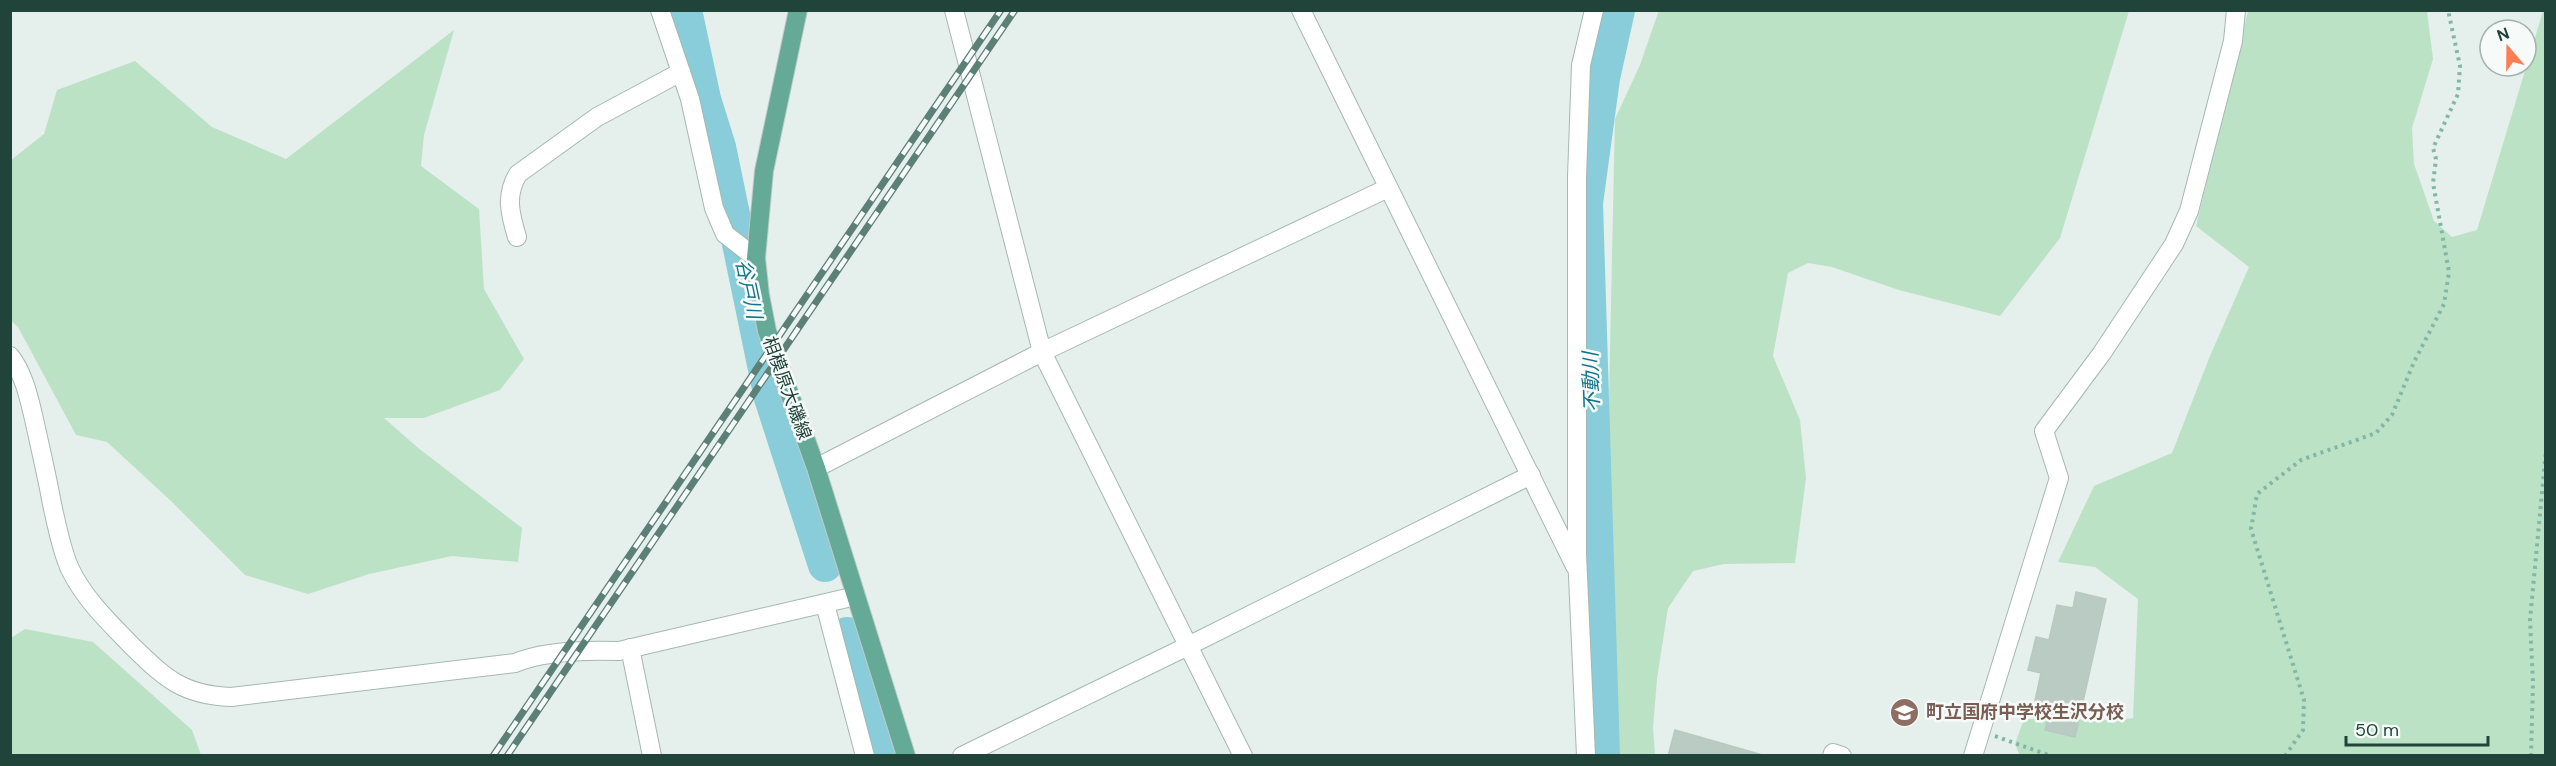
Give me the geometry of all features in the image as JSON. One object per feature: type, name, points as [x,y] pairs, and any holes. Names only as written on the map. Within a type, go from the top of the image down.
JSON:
[{"type":"main road","name":"相模原大磯線","points":[[798,10],[764,171],[750,254],[767,331],[816,468],[906,756]]},
{"type":"street","points":[[660,10],[690,99],[714,208],[725,234],[750,254]]},
{"type":"street","points":[[954,10],[1042,352],[1243,756]]},
{"type":"street","points":[[1301,10],[1579,573]]},
{"type":"street","points":[[1586,756],[1579,573],[1577,177],[1581,65],[1594,10]]},
{"type":"street","points":[[1973,756],[2059,478],[2044,431],[2102,353],[2174,244],[2186,219],[2233,40],[2236,10]]},
{"type":"street","points":[[518,237],[511,218],[509,198],[512,184],[518,174],[597,117],[681,72]]},
{"type":"street","points":[[816,468],[1042,352],[1388,188]]},
{"type":"street","points":[[10,356],[17,365],[29,399],[60,539],[70,568],[102,615],[162,674],[182,687],[205,696],[231,697],[515,663],[526,659],[594,650],[619,651],[856,596]]},
{"type":"street","points":[[962,756],[1531,475]]},
{"type":"street","points":[[825,604],[865,756]]},
{"type":"street","points":[[630,648],[652,756]]},
{"type":"street","points":[[1832,756],[1833,753],[1842,756]]},
{"type":"path","points":[[2286,756],[2303,730],[2304,700],[2251,529],[2257,494],[2301,459],[2376,433],[2392,415],[2414,362],[2444,304],[2449,272],[2433,183],[2436,159],[2433,148],[2458,94],[2460,66],[2448,10]]},
{"type":"path","points":[[2531,756],[2533,683],[2530,620],[2546,450]]},
{"type":"path","points":[[1980,730],[2051,756]]},
{"type":"green space","points":[[1659,10],[2129,11],[2060,238],[2000,316],[1899,290],[1832,267],[1808,263],[1788,273],[1773,356],[1800,420],[1806,478],[1795,563],[1724,564],[1693,571],[1668,608],[1657,679],[1653,728],[1655,755],[1613,755],[1607,489],[1615,119],[1640,65]]},
{"type":"green space","points":[[2248,11],[2427,11],[2433,59],[2412,128],[2414,164],[2434,221],[2452,237],[2477,230],[2523,78],[2538,78],[2538,28],[2543,11],[2545,11],[2545,755],[2020,756],[2015,744],[2024,719],[2113,720],[2133,718],[2138,599],[2095,567],[2058,562],[2094,486],[2172,453],[2210,356],[2249,267],[2196,226]]},
{"type":"green space","points":[[454,30],[424,135],[421,166],[479,209],[484,289],[524,359],[500,390],[424,418],[384,418],[417,447],[522,528],[518,562],[452,556],[369,574],[308,594],[245,575],[171,501],[107,442],[76,435],[18,327],[11,321],[11,160],[44,134],[57,90],[135,61],[212,127],[286,159]]},
{"type":"green space","points":[[25,629],[93,642],[192,730],[201,755],[11,755],[11,638]]},
{"type":"building","points":[[2076,592],[2106,599],[2075,737],[2045,730],[2051,705],[2035,701],[2041,673],[2028,670],[2036,637],[2049,640],[2057,605],[2073,608]]},
{"type":"building","points":[[1675,730],[1766,756],[1668,756]]},
{"type":"waterway","name":"谷戸川","points":[[685,10],[704,99],[719,147],[771,398],[825,565]]},
{"type":"waterway","name":"不動川","points":[[1603,756],[1586,203],[1603,78],[1618,10]]},
{"type":"waterway","name":"谷戸川","points":[[847,634],[887,756]]},
{"type":"railway","points":[[493,756],[1001,10]]},
{"type":"railway","points":[[507,756],[1015,10]]},
{"type":"place","name":"町立国府中学校生沢分校","points":[[1905,712]]}]
